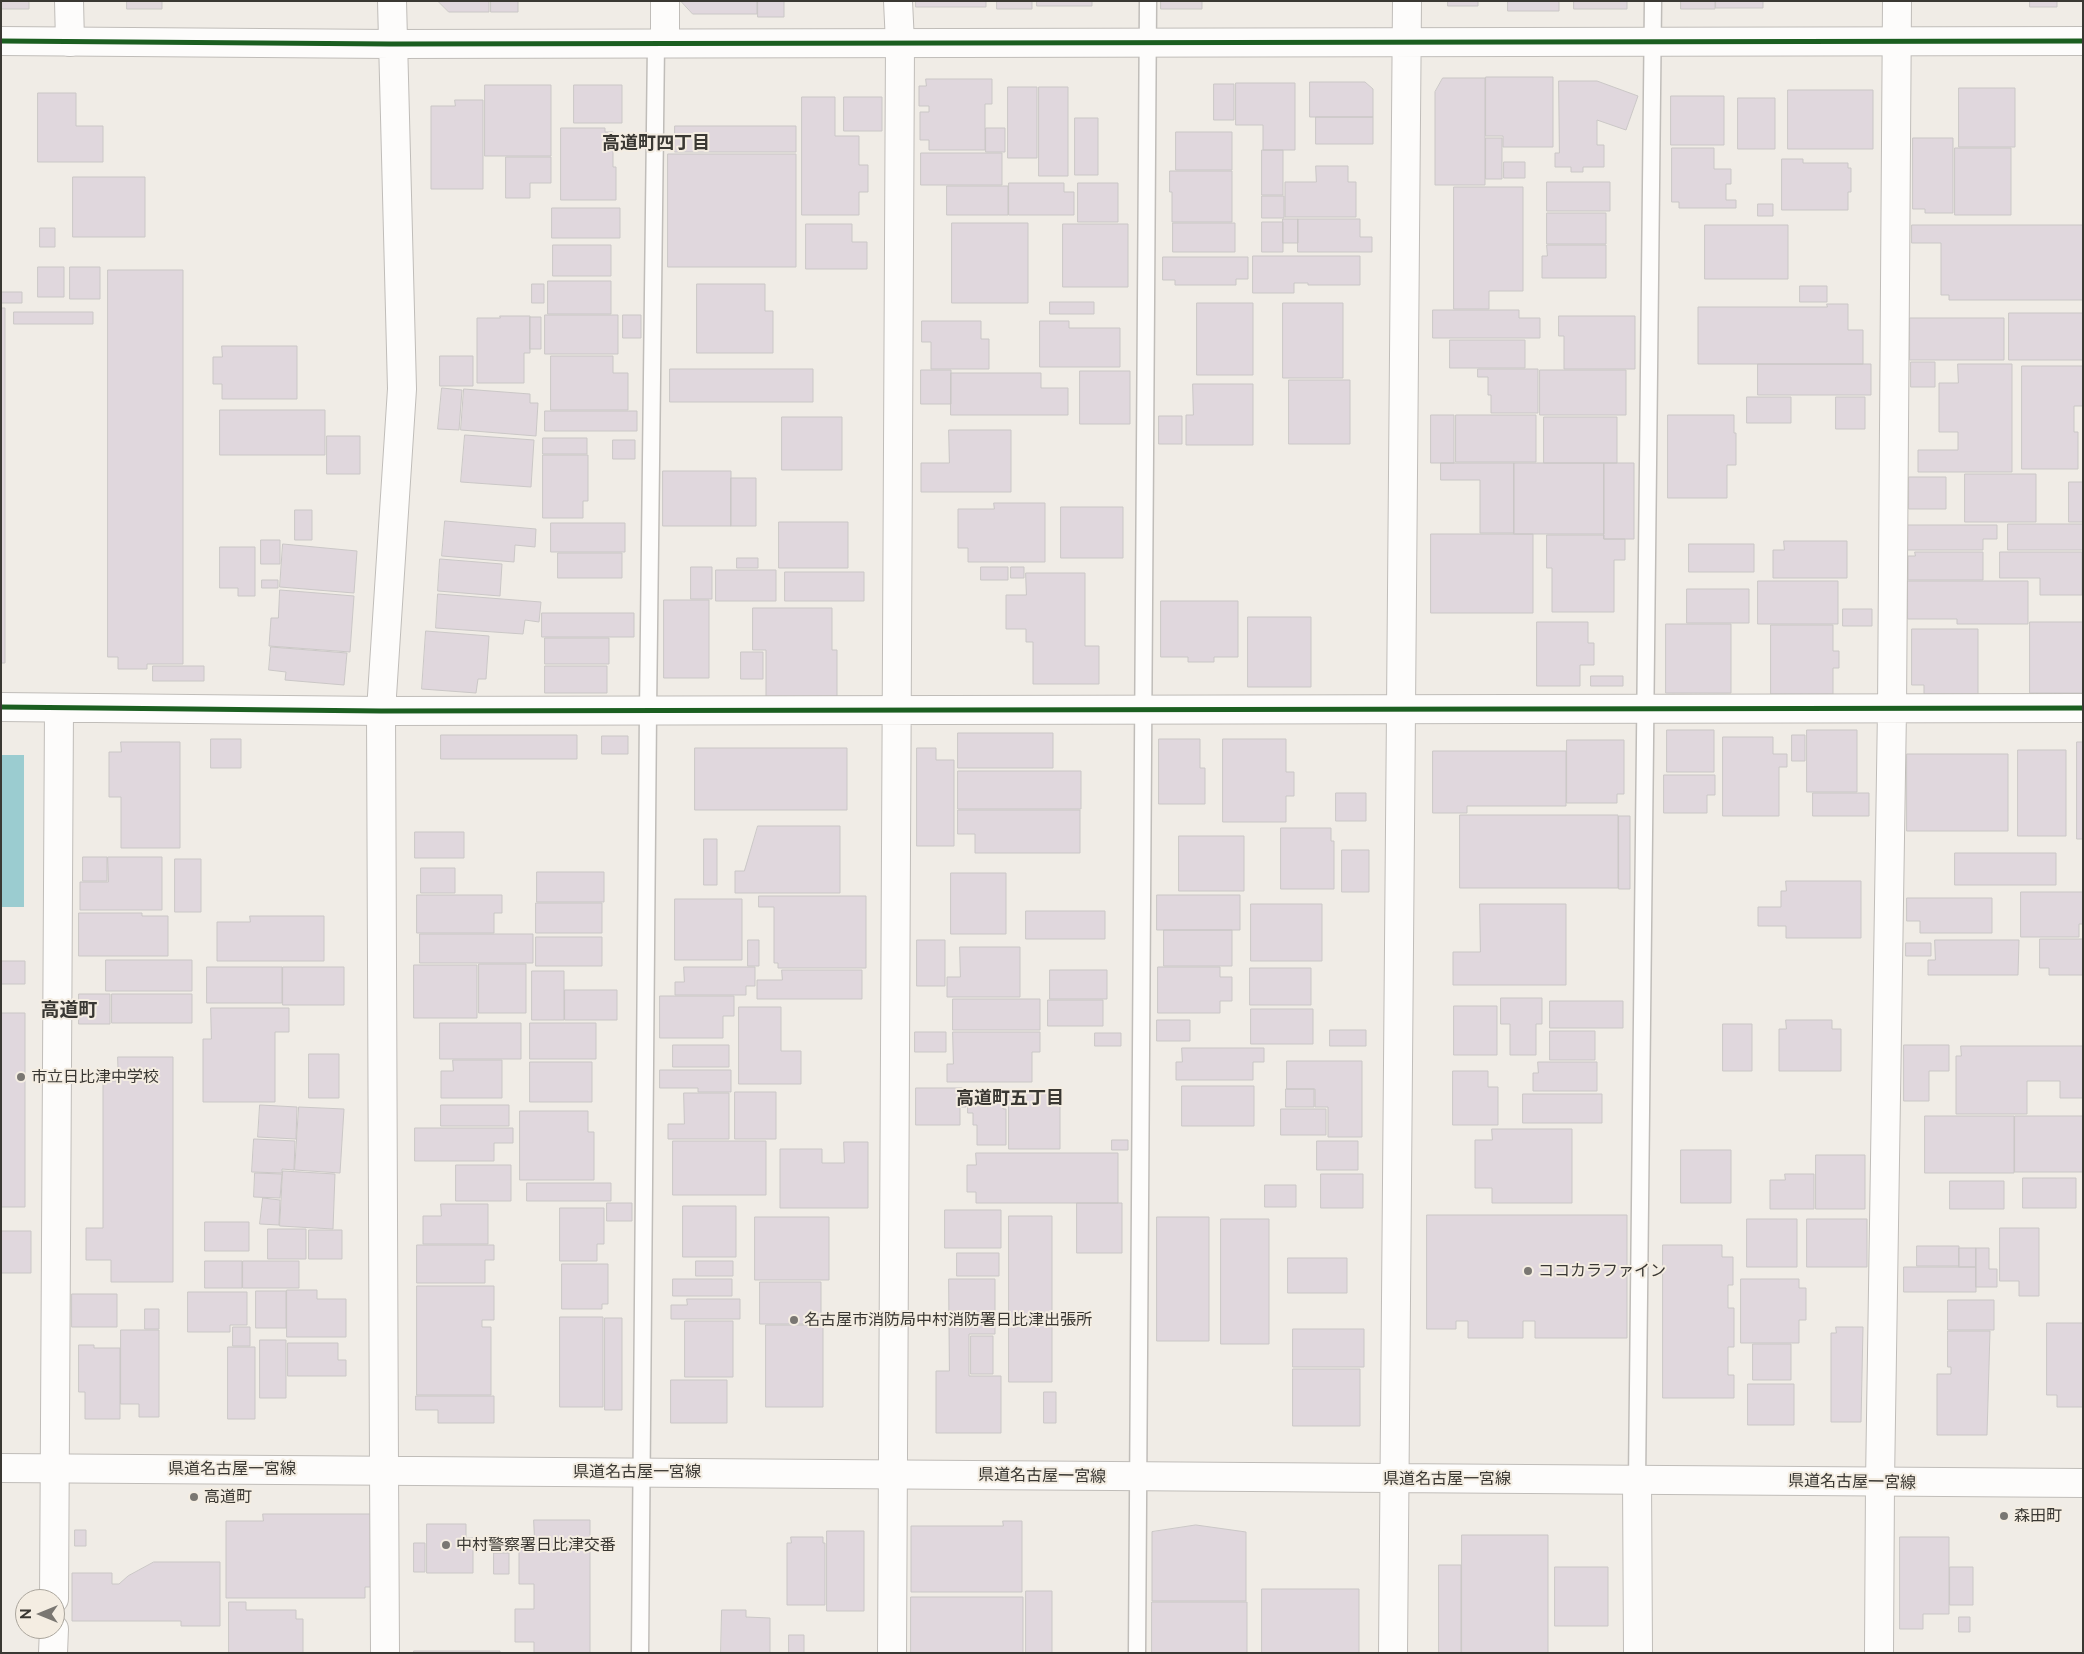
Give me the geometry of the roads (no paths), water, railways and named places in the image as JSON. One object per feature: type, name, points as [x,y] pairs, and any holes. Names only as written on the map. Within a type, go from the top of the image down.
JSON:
[{"type":"street","points":[[69,1],[70,42]]},
{"type":"street","points":[[385,1653],[381,711],[402,389],[391,44],[392,1]]},
{"type":"street","points":[[660,42],[665,1]]},
{"type":"street","points":[[892,1653],[900,43],[898,1]]},
{"type":"street","points":[[1393,1653],[1407,1]]},
{"type":"street","points":[[1879,1653],[1892,709],[1897,1]]},
{"type":"street","points":[[1,42],[391,44],[660,42],[2083,41]]},
{"type":"street","points":[[1,707],[381,711],[2083,708]]},
{"type":"street","points":[[54,1589],[59,708]]},
{"type":"street","name":"県道名古屋一宮線","points":[[1,1468],[2083,1484]]},
{"type":"street","points":[[1637,1480],[1638,1653]]},
{"type":"street","points":[[53,1653],[54,1639]]},
{"type":"lane","points":[[1137,1653],[1148,1]]},
{"type":"lane","points":[[1637,1480],[1653,1]]},
{"type":"lane","points":[[640,1653],[648,711],[660,42]]},
{"type":"water","points":[[1,755],[24,755],[24,907],[1,907]]},
{"type":"place","name":"市立日比津中学校","points":[[21,1077]]},
{"type":"place","name":"ココカラファイン","points":[[1528,1271]]},
{"type":"place","name":"名古屋市消防局中村消防署日比津出張所","points":[[794,1320]]},
{"type":"place","name":"高道町","points":[[194,1497]]},
{"type":"place","name":"森田町","points":[[2004,1516]]},
{"type":"place","name":"中村警察署日比津交番","points":[[446,1545]]},
{"type":"district","name":"高道町四丁目","points":[[656,144]]},
{"type":"district","name":"高道町","points":[[69,1010]]},
{"type":"district","name":"高道町五丁目","points":[[1010,1099]]}]
